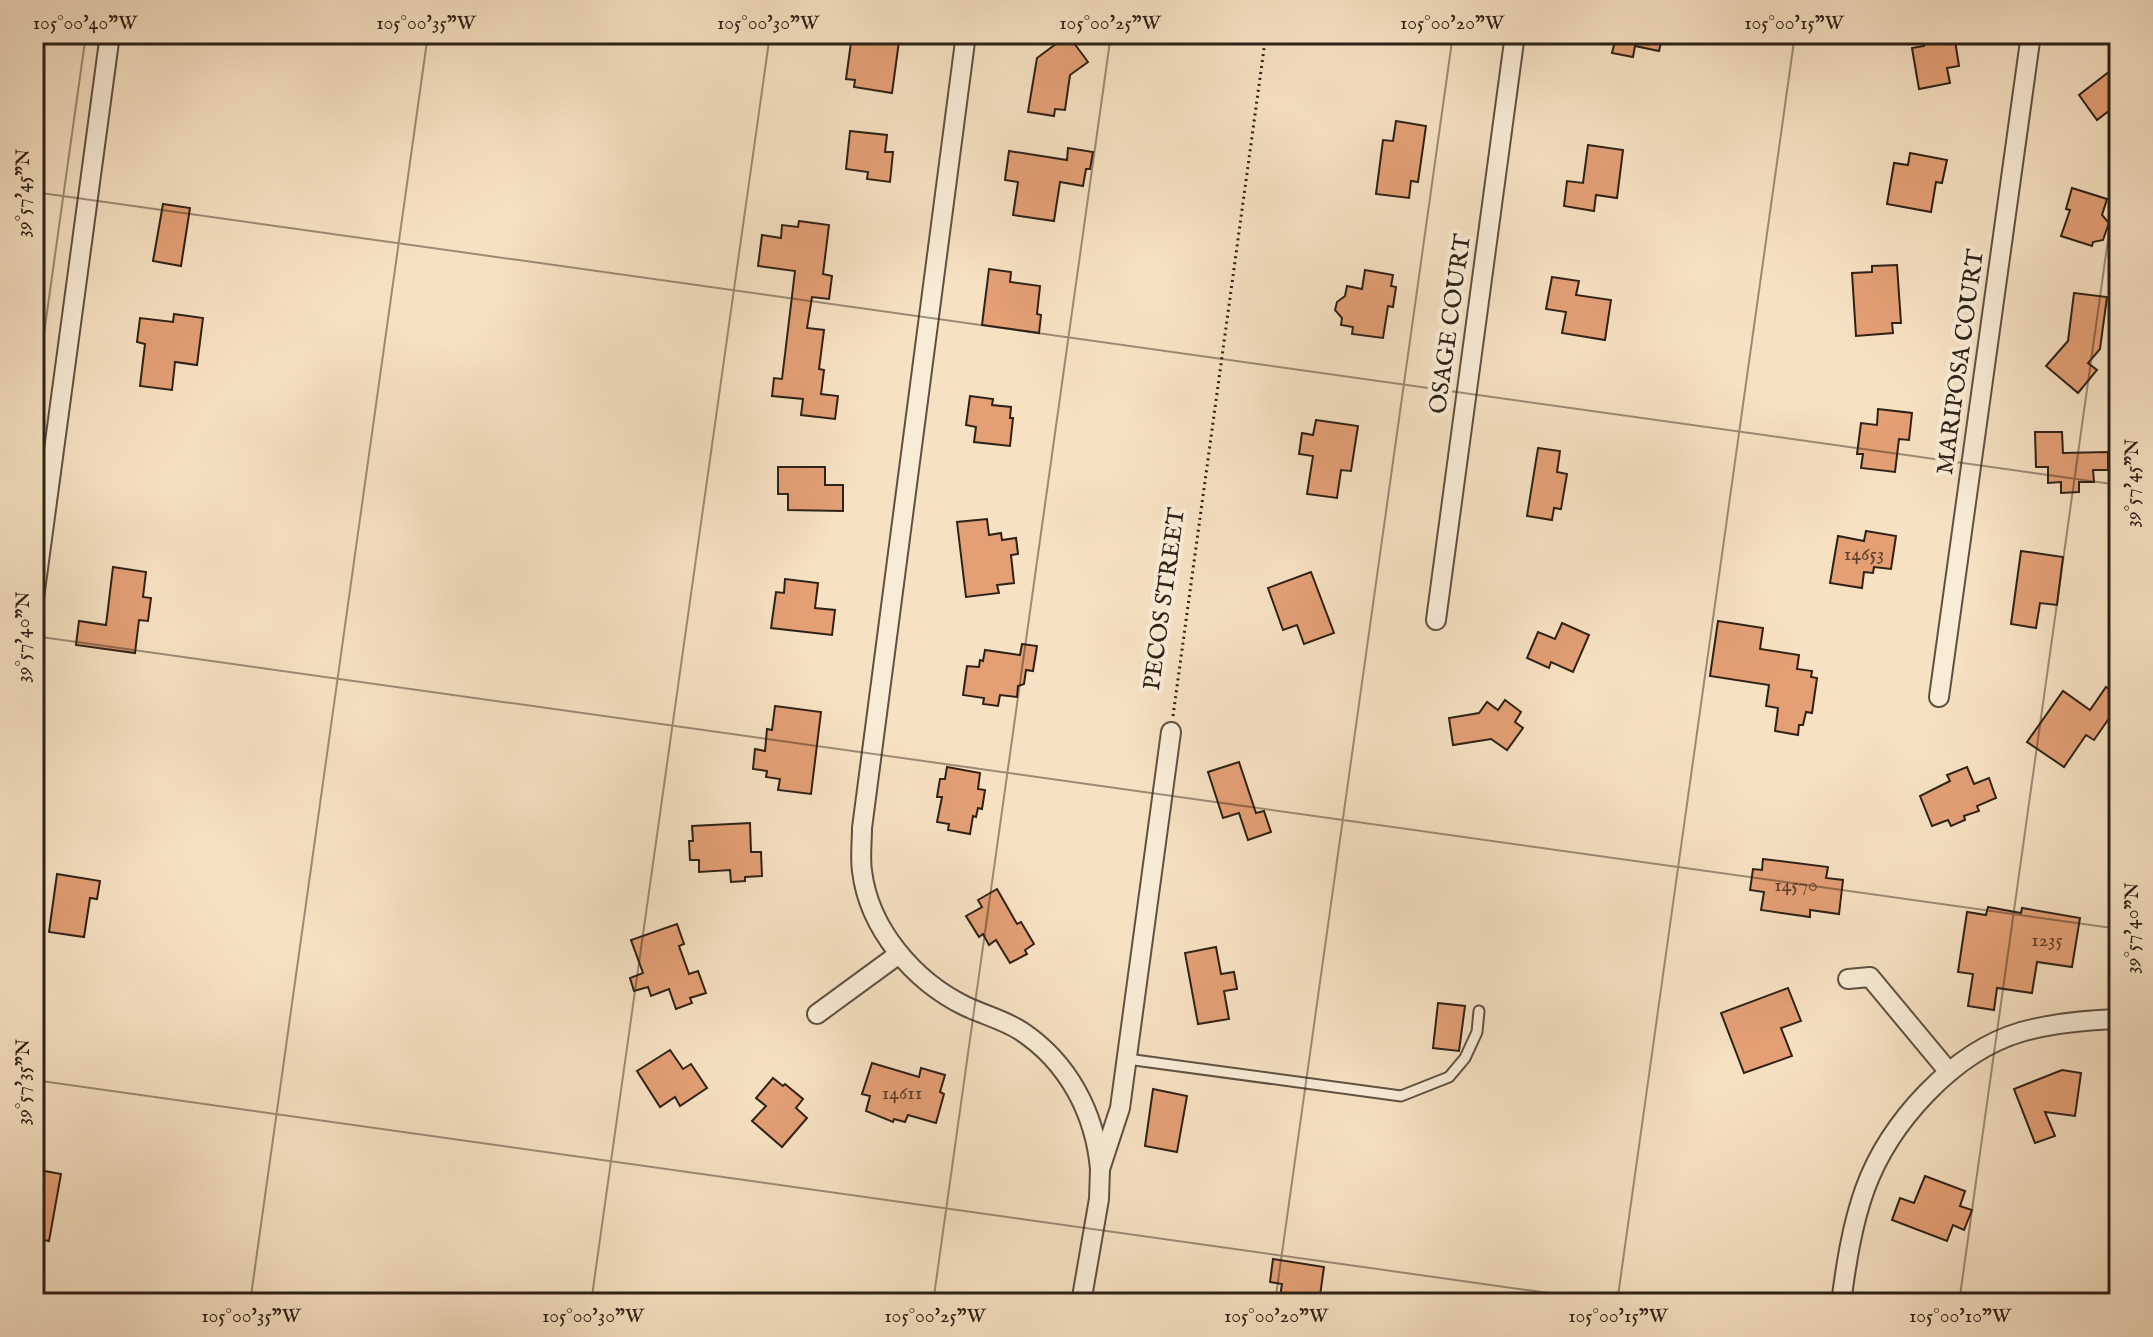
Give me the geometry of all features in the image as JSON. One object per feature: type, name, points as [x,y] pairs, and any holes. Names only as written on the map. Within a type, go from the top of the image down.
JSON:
[{"type":"street","points":[[34,598],[110,34]]},
{"type":"street","points":[[966,34],[862,828],[862,871],[870,902],[899,954],[934,987],[964,1005],[1012,1025],[1047,1052],[1065,1072],[1083,1102],[1095,1136],[1100,1169],[1099,1199],[1081,1303]]},
{"type":"street","name":"OSAGE COURT","points":[[1436,620],[1515,34]]},
{"type":"street","name":"MARIPOSA COURT","points":[[1939,697],[2031,34]]},
{"type":"street","points":[[1100,1169],[1120,1108],[1171,732]]},
{"type":"street","points":[[817,1014],[899,954]]},
{"type":"street","points":[[1848,979],[1870,977],[1949,1072]]},
{"type":"street","points":[[1841,1303],[1854,1230],[1866,1187],[1906,1118],[1924,1095],[1949,1072],[1982,1050],[2019,1032],[2119,1019]]},
{"type":"lane","points":[[1127,1059],[1401,1096],[1449,1077],[1465,1058],[1477,1032],[1479,1011]]},
{"type":"path","name":"PECOS STREET","points":[[1171,732],[1266,34]]},
{"type":"building","points":[[900,34],[892,93],[854,87],[855,80],[846,79],[852,35]]},
{"type":"building","points":[[1611,34],[1663,34],[1659,51],[1635,46],[1633,57],[1612,53],[1615,41],[1610,40]]},
{"type":"building","points":[[1922,34],[1954,34],[1959,66],[1947,68],[1950,83],[1919,89],[1912,48],[1924,46]]},
{"type":"building","points":[[1068,35],[1088,62],[1070,75],[1065,110],[1055,109],[1054,116],[1028,112],[1037,58]]},
{"type":"building","points":[[2119,64],[2119,103],[2097,120],[2079,95]]},
{"type":"building","points":[[1396,121],[1426,126],[1418,182],[1411,181],[1409,198],[1376,194],[1383,140],[1393,141]]},
{"type":"building","points":[[850,131],[887,135],[885,152],[893,152],[890,182],[867,179],[868,172],[846,169]]},
{"type":"building","points":[[1588,145],[1623,150],[1617,198],[1596,195],[1594,211],[1564,206],[1567,181],[1583,183]]},
{"type":"building","points":[[1068,148],[1093,152],[1083,186],[1060,182],[1054,221],[1013,215],[1018,182],[1005,180],[1009,151],[1067,160]]},
{"type":"building","points":[[1910,153],[1947,160],[1942,183],[1936,182],[1931,212],[1887,204],[1894,163],[1908,165]]},
{"type":"building","points":[[2072,188],[2107,199],[2102,215],[2109,223],[2103,240],[2093,242],[2092,246],[2061,236],[2070,210],[2066,209]]},
{"type":"building","points":[[163,204],[190,208],[181,266],[153,261]]},
{"type":"building","points":[[799,221],[829,225],[823,274],[832,276],[829,299],[812,297],[807,328],[824,330],[819,369],[824,370],[821,394],[838,396],[835,419],[801,415],[803,399],[772,396],[774,378],[782,379],[795,271],[758,266],[762,235],[781,238],[782,225],[798,227]]},
{"type":"building","points":[[1897,265],[1901,323],[1892,323],[1893,333],[1856,336],[1852,273],[1872,272],[1872,266]]},
{"type":"building","points":[[989,269],[1011,272],[1010,282],[1040,286],[1037,314],[1041,315],[1039,333],[982,325]]},
{"type":"building","points":[[1365,270],[1393,275],[1391,286],[1396,287],[1393,307],[1388,306],[1383,338],[1352,334],[1353,327],[1341,325],[1342,318],[1335,310],[1337,302],[1345,296],[1347,286],[1362,289]]},
{"type":"building","points":[[1552,277],[1579,281],[1576,295],[1611,300],[1605,340],[1562,333],[1566,312],[1546,309]]},
{"type":"building","points":[[2074,293],[2107,297],[2100,349],[2088,363],[2097,370],[2078,393],[2046,366],[2068,341]]},
{"type":"building","points":[[174,314],[203,318],[197,365],[175,362],[172,390],[140,386],[145,344],[137,342],[140,318],[173,322]]},
{"type":"building","points":[[970,396],[993,399],[992,405],[1011,407],[1010,446],[974,442],[976,427],[966,425]]},
{"type":"building","points":[[1878,409],[1912,413],[1909,440],[1899,439],[1895,472],[1861,468],[1863,454],[1857,454],[1861,423],[1877,425]]},
{"type":"building","points":[[1316,420],[1358,426],[1351,471],[1341,470],[1337,498],[1307,494],[1313,456],[1299,454],[1302,433],[1313,435]]},
{"type":"building","points":[[2035,432],[2062,432],[2063,453],[2108,452],[2108,470],[2093,470],[2094,482],[2079,482],[2079,492],[2061,493],[2061,482],[2048,483],[2048,467],[2036,467]]},
{"type":"building","points":[[1538,448],[1560,451],[1557,472],[1567,474],[1561,509],[1554,508],[1552,520],[1527,516]]},
{"type":"building","points":[[778,467],[825,467],[825,485],[843,485],[843,511],[788,510],[788,494],[778,494]]},
{"type":"building","points":[[987,519],[989,535],[1001,533],[1002,540],[1016,538],[1018,554],[1011,555],[1014,583],[997,585],[999,593],[966,597],[957,522]]},
{"type":"building","points":[[1866,531],[1896,536],[1891,569],[1874,567],[1873,573],[1864,572],[1862,588],[1830,583],[1838,536],[1864,541]]},
{"type":"building","points":[[2021,551],[2063,557],[2057,605],[2040,603],[2036,628],[2011,624]]},
{"type":"building","points":[[113,567],[146,572],[143,597],[151,598],[148,621],[139,620],[135,653],[76,645],[79,621],[106,625]]},
{"type":"building","points":[[1311,572],[1334,633],[1304,644],[1297,625],[1283,630],[1268,588]]},
{"type":"building","points":[[785,579],[818,583],[815,608],[835,610],[832,635],[771,628],[776,592],[784,593]]},
{"type":"building","points":[[1718,621],[1763,628],[1760,649],[1799,655],[1797,669],[1812,671],[1811,677],[1817,678],[1812,713],[1806,712],[1798,735],[1775,731],[1778,708],[1766,706],[1769,685],[1710,676]]},
{"type":"building","points":[[1562,623],[1589,635],[1573,672],[1551,662],[1549,668],[1527,658],[1538,632],[1555,639]]},
{"type":"building","points":[[1022,644],[1037,646],[1033,671],[1026,670],[1024,684],[1018,686],[1017,697],[1000,695],[998,706],[983,704],[984,698],[963,695],[967,666],[979,667],[985,650],[1020,655]]},
{"type":"building","points":[[2106,687],[2119,696],[2119,704],[2094,740],[2086,735],[2064,767],[2027,742],[2063,691],[2090,710]]},
{"type":"building","points":[[1505,700],[1521,712],[1515,722],[1523,728],[1507,750],[1491,739],[1453,745],[1449,718],[1479,713],[1487,702],[1498,710]]},
{"type":"building","points":[[775,706],[821,712],[811,794],[778,790],[780,779],[766,777],[767,771],[753,769],[755,749],[765,751],[767,729],[772,730]]},
{"type":"building","points":[[1239,762],[1256,813],[1264,811],[1271,832],[1248,840],[1239,813],[1223,818],[1208,772]]},
{"type":"building","points":[[947,767],[980,773],[978,789],[985,790],[982,809],[978,808],[976,817],[973,816],[970,834],[948,830],[949,824],[937,822],[942,797],[937,797],[940,779],[945,779]]},
{"type":"building","points":[[1967,767],[1974,784],[1989,778],[1996,798],[1977,806],[1979,811],[1964,816],[1965,820],[1951,826],[1948,820],[1932,826],[1920,796],[1950,781],[1947,775]]},
{"type":"building","points":[[750,823],[751,852],[761,852],[762,876],[731,882],[730,870],[699,872],[699,860],[690,860],[692,826]]},
{"type":"building","points":[[1763,859],[1828,867],[1826,878],[1843,880],[1839,914],[1810,910],[1810,917],[1761,910],[1764,892],[1750,890],[1753,869],[1762,870]]},
{"type":"building","points":[[57,874],[100,881],[97,899],[90,898],[84,937],[49,932]]},
{"type":"building","points":[[997,889],[1017,924],[1021,922],[1034,944],[1025,950],[1027,954],[1010,963],[996,940],[989,945],[983,934],[979,937],[966,916],[982,907],[978,900]]},
{"type":"building","points":[[1988,907],[2021,913],[2022,908],[2080,918],[2072,967],[2037,962],[2032,993],[1997,988],[1994,1010],[1968,1006],[1973,974],[1958,972],[1967,912],[1986,915]]},
{"type":"building","points":[[677,924],[684,944],[679,946],[689,974],[698,971],[706,993],[690,998],[692,1003],[676,1009],[669,989],[651,996],[648,987],[634,991],[630,978],[643,973],[631,940]]},
{"type":"building","points":[[1216,947],[1221,974],[1234,972],[1237,989],[1224,991],[1229,1019],[1198,1024],[1185,953]]},
{"type":"building","points":[[1788,988],[1801,1021],[1781,1028],[1792,1056],[1744,1073],[1721,1013]]},
{"type":"building","points":[[1438,1003],[1465,1006],[1459,1051],[1433,1048]]},
{"type":"building","points":[[670,1050],[683,1069],[691,1064],[707,1088],[680,1106],[675,1097],[660,1107],[637,1071]]},
{"type":"building","points":[[872,1063],[919,1077],[921,1068],[945,1075],[940,1092],[944,1094],[936,1123],[908,1115],[905,1122],[894,1119],[893,1122],[866,1111],[870,1096],[862,1094]]},
{"type":"building","points":[[2062,1070],[2081,1073],[2075,1116],[2045,1112],[2055,1136],[2035,1143],[2014,1089]]},
{"type":"building","points":[[773,1078],[803,1099],[796,1108],[807,1118],[782,1147],[752,1121],[766,1106],[756,1098]]},
{"type":"building","points":[[1153,1089],[1187,1096],[1177,1152],[1145,1146]]},
{"type":"building","points":[[34,1169],[61,1174],[49,1241],[34,1238]]},
{"type":"building","points":[[1925,1176],[1965,1191],[1960,1206],[1972,1210],[1964,1230],[1953,1225],[1947,1241],[1892,1220],[1900,1198],[1914,1203]]},
{"type":"building","points":[[1273,1259],[1324,1267],[1319,1303],[1279,1303],[1282,1284],[1270,1282]]}]
